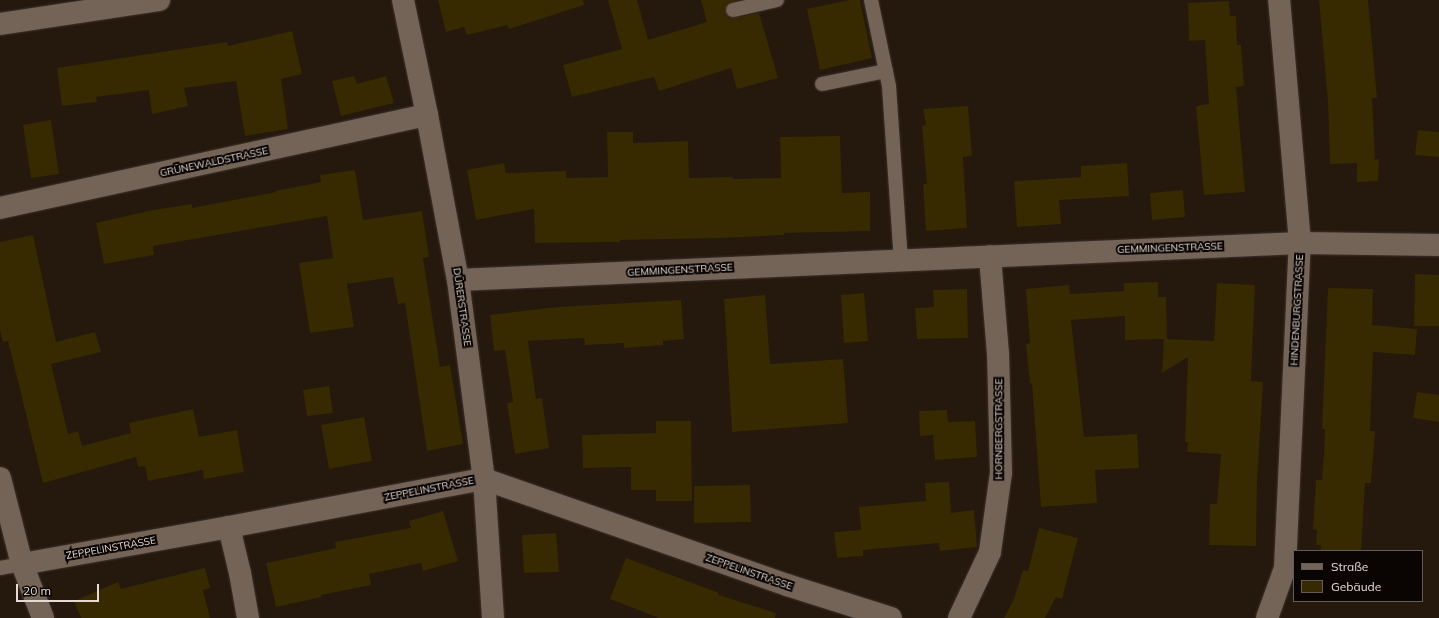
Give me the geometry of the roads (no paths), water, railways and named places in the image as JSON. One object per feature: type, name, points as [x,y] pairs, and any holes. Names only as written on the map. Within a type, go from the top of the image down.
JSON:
[{"type":"street","points":[[0,24],[159,0]]},
{"type":"street","name":"DÜRERSTRASSE","points":[[403,0],[427,115],[458,280],[484,479],[493,618]]},
{"type":"street","name":"HINDENBURGSTRASSE","points":[[1267,618],[1285,568],[1300,242],[1279,0]]},
{"type":"street","name":"GRÜNEWALDSTRASSE","points":[[0,208],[427,115]]},
{"type":"street","name":"GEMMINGENSTRASSE","points":[[458,280],[1300,242],[1439,245]]},
{"type":"street","name":"HORNBERGSTRASSE","points":[[959,618],[990,552],[1001,473],[998,354],[990,256]]},
{"type":"street","points":[[0,478],[22,564],[43,618]]},
{"type":"street","name":"ZEPPELINSTRASSE","points":[[22,564],[484,479],[787,585],[891,618]]},
{"type":"street","points":[[229,527],[240,573],[248,618]]},
{"type":"lane","points":[[733,10],[777,0]]},
{"type":"lane","points":[[871,0],[889,86],[901,260]]},
{"type":"lane","points":[[822,84],[886,71]]},
{"type":"lane","points":[[0,568],[22,564]]}]
